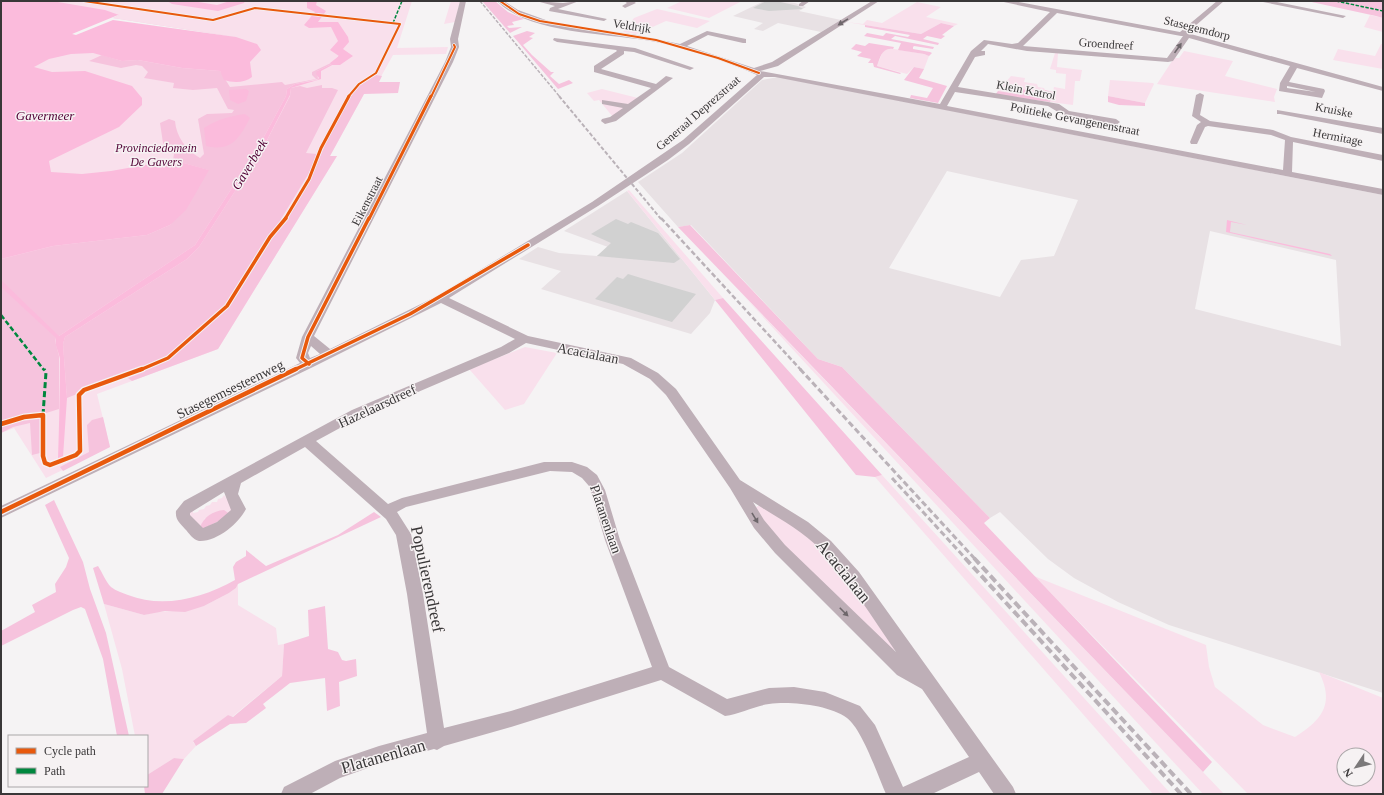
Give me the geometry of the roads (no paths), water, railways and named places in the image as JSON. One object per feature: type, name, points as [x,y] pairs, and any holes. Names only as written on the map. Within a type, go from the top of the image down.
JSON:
[{"type":"street","name":"Eikenstraat","points":[[309,364],[302,358],[302,353],[308,337],[449,62],[455,47],[454,39],[463,1]]},
{"type":"street","name":"Veldrijk","points":[[500,1],[514,11],[530,18],[554,24],[656,40],[758,73]]},
{"type":"street","points":[[540,1],[562,5]]},
{"type":"street","points":[[530,18],[576,1]]},
{"type":"street","points":[[801,5],[807,1]]},
{"type":"street","name":"Generaal Deprezstraat","points":[[628,182],[686,142],[758,73],[876,1]]},
{"type":"street","name":"Stasegemdorp","points":[[1002,1],[1184,34],[1383,89]]},
{"type":"street","name":"Groendreef","points":[[953,89],[972,56],[975,55],[974,53],[986,42],[1011,47],[1168,60],[1184,34],[1221,1]]},
{"type":"street","points":[[1261,1],[1343,16]]},
{"type":"street","points":[[551,10],[604,20]]},
{"type":"street","points":[[1011,47],[1020,45],[1055,11]]},
{"type":"street","points":[[680,47],[708,33],[743,41]]},
{"type":"street","points":[[610,48],[626,35]]},
{"type":"street","points":[[558,40],[645,52],[690,68]]},
{"type":"street","points":[[619,49],[621,52],[597,68],[597,70],[657,87]]},
{"type":"street","points":[[1284,83],[1291,70],[1296,65]]},
{"type":"street","name":"Politieke Gevangenenstraat","points":[[758,73],[771,74],[1383,192]]},
{"type":"street","points":[[605,121],[613,119],[669,78]]},
{"type":"street","points":[[942,107],[953,89]]},
{"type":"street","name":"Klein Katrol","points":[[953,89],[1048,104],[1056,106],[1066,112],[1116,122]]},
{"type":"street","points":[[1200,95],[1196,116],[1208,123]]},
{"type":"street","points":[[605,102],[629,107]]},
{"type":"street","name":"Kruiske","points":[[1280,111],[1383,131]]},
{"type":"street","points":[[1194,142],[1201,125],[1208,123]]},
{"type":"street","name":"Hermitage","points":[[1208,123],[1273,134],[1289,139],[1383,158]]},
{"type":"street","points":[[1287,173],[1289,139]]},
{"type":"street","name":"Stasegemsesteenweg","points":[[1,512],[309,364],[441,298],[595,204],[628,182]]},
{"type":"street","name":"Acacialaan","points":[[441,298],[524,339],[621,359],[654,376],[671,392],[702,439],[735,484],[759,524],[780,549],[903,670],[928,685]]},
{"type":"street","points":[[308,337],[328,354]]},
{"type":"street","name":"Hazelaarsdreef","points":[[235,479],[231,494],[239,509],[237,513],[233,518],[206,534],[200,535],[183,517],[183,511],[189,505],[235,479],[371,406],[505,350],[524,339]]},
{"type":"street","name":"Populierendreef","points":[[307,440],[386,511],[398,524],[403,534],[415,594],[437,740]]},
{"type":"street","name":"Platanenlaan","points":[[291,794],[335,770],[379,755],[511,720],[662,672],[605,519],[599,491],[594,481],[587,473],[567,466],[544,467],[402,503],[386,511]]},
{"type":"street","name":"Acacialaan","points":[[735,484],[803,526],[826,545],[852,577],[1006,794]]},
{"type":"street","points":[[662,672],[725,708],[769,696],[794,695],[825,700],[854,712],[868,731],[896,794]]},
{"type":"street","points":[[910,794],[982,761]]},
{"type":"water","name":"Gavermeer","points":[[1,1],[52,1],[105,10],[119,15],[113,18],[236,37],[257,44],[261,50],[250,62],[252,77],[239,82],[224,80],[220,71],[182,68],[138,60],[122,61],[93,53],[71,54],[49,59],[34,67],[52,72],[85,71],[132,86],[142,98],[142,105],[119,127],[49,161],[51,172],[82,174],[111,171],[173,160],[209,170],[186,210],[170,225],[147,235],[53,246],[1,259]]},
{"type":"water","points":[[334,50],[339,50],[349,56],[321,71],[321,79],[291,88],[290,95],[263,148],[199,247],[187,259],[65,337],[63,344],[67,398],[63,457],[58,459],[60,359],[56,346],[56,338],[1,287],[1,280],[59,336],[195,245],[259,146],[286,96],[287,89],[295,84],[317,80],[319,78],[316,74],[317,71],[345,58],[345,55],[336,53]]},
{"type":"water","points":[[246,89],[249,91],[246,101],[238,104],[230,100],[229,90]]},
{"type":"water","points":[[245,114],[250,118],[238,138],[222,147],[206,146],[204,128],[223,119]]},
{"type":"water","points":[[1227,220],[1247,225],[1231,222],[1230,232],[1330,254],[1332,256],[1226,232]]},
{"type":"waterway","name":"Gaverbeek","points":[[172,1],[218,8],[240,1]]},
{"type":"waterway","name":"Gaverbeek","points":[[312,1],[311,6],[321,11],[309,25],[334,24],[343,37],[344,42],[336,50],[347,56],[336,63]]},
{"type":"railway","points":[[480,1],[560,97]]},
{"type":"railway","points":[[559,96],[661,219]]},
{"type":"railway","points":[[661,218],[801,370]]},
{"type":"railway","points":[[800,369],[975,559]]},
{"type":"railway","points":[[892,478],[966,559]]},
{"type":"railway","points":[[965,558],[1181,794]]},
{"type":"railway","points":[[974,558],[1191,794]]},
{"type":"park label","name":"Provinciedomein De Gavers","points":[[156,155]]}]
